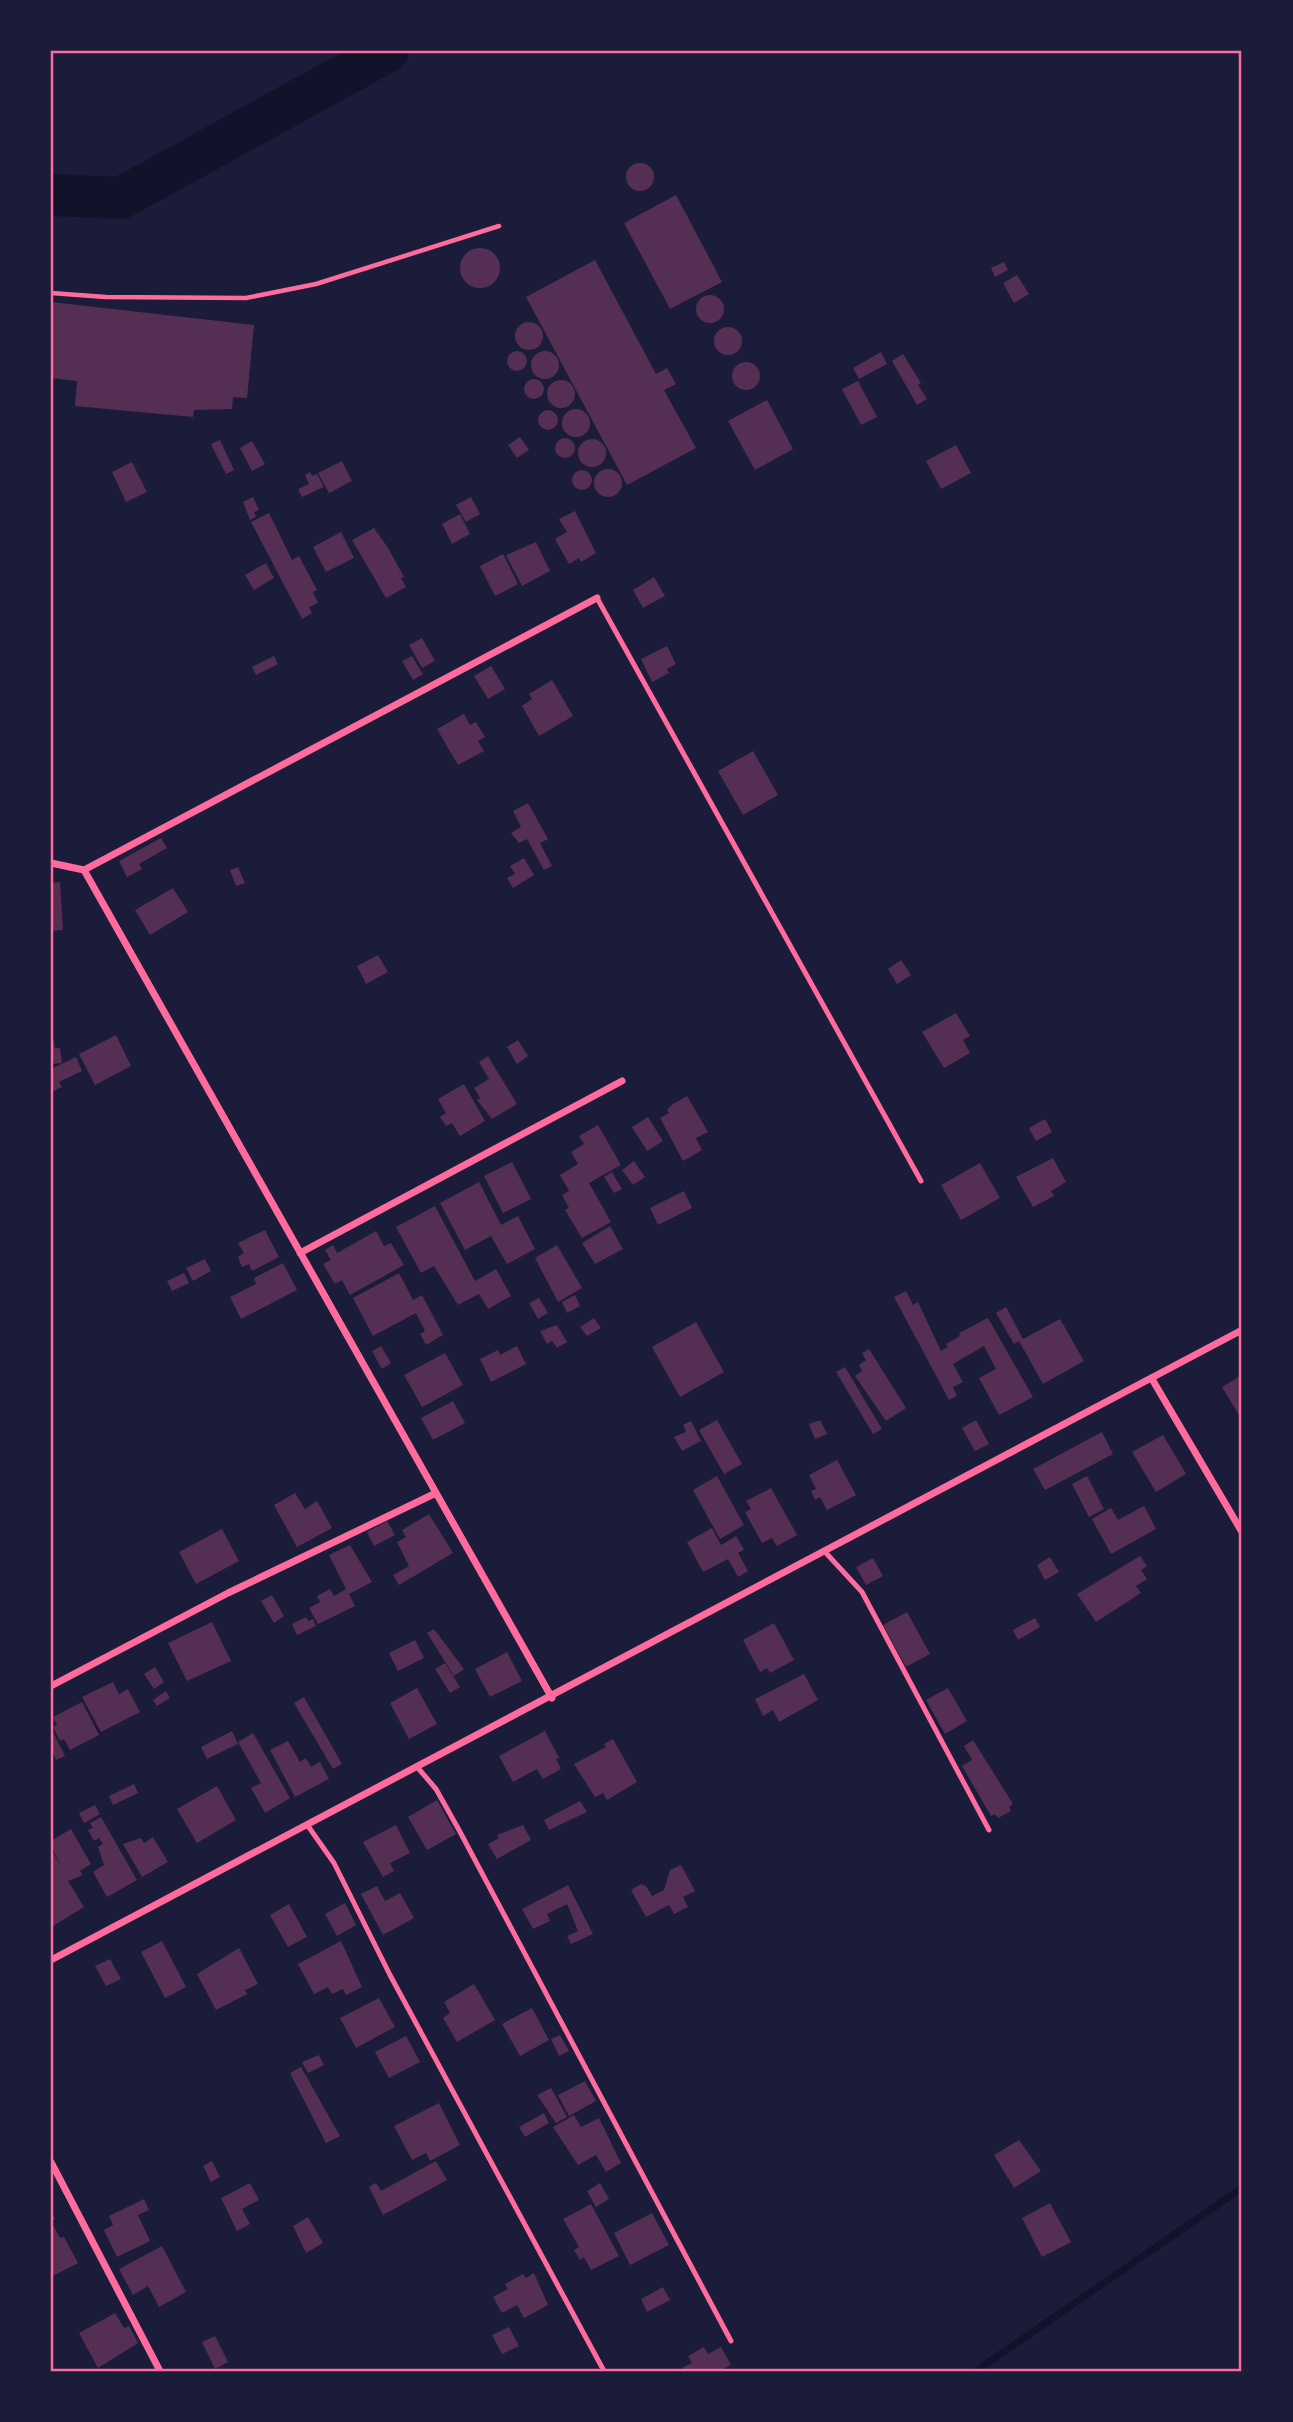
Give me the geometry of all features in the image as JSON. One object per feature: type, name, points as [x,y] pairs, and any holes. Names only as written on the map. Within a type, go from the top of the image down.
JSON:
[{"type":"street","points":[[51,863],[83,870],[597,598]]},
{"type":"street","points":[[83,870],[552,1698]]},
{"type":"street","points":[[300,1253],[622,1081]]},
{"type":"street","points":[[51,1961],[826,1553],[1242,1330]]},
{"type":"street","points":[[1152,1379],[1242,1532]]},
{"type":"street","points":[[51,1686],[228,1593],[436,1493]]},
{"type":"street","points":[[51,2162],[160,2371]]},
{"type":"lane","points":[[597,598],[921,1181]]},
{"type":"lane","points":[[826,1553],[862,1592],[989,1830]]},
{"type":"lane","points":[[418,1768],[436,1790],[459,1830],[731,2341]]},
{"type":"lane","points":[[308,1826],[334,1863],[390,1975],[604,2371]]},
{"type":"path","points":[[51,293],[106,297],[246,298],[316,285],[499,226]]},
{"type":"building","points":[[640,163],[650,167],[654,177],[650,187],[640,191],[630,187],[626,177],[630,167]]},
{"type":"building","points":[[676,195],[722,282],[670,309],[624,223]]},
{"type":"building","points":[[480,248],[494,254],[500,268],[494,282],[480,288],[466,282],[460,268],[466,254]]},
{"type":"building","points":[[595,260],[656,374],[667,368],[676,384],[664,390],[696,448],[627,485],[526,297]]},
{"type":"building","points":[[1004,262],[1008,270],[995,277],[991,268]]},
{"type":"building","points":[[1017,275],[1029,294],[1014,303],[1003,283]]},
{"type":"building","points":[[710,295],[720,299],[724,309],[720,319],[710,323],[700,319],[696,309],[700,299]]},
{"type":"building","points":[[51,302],[254,325],[247,398],[233,397],[232,409],[194,410],[193,417],[75,406],[77,381],[51,378]]},
{"type":"building","points":[[529,322],[539,326],[543,336],[539,346],[529,350],[519,346],[515,336],[519,326]]},
{"type":"building","points":[[728,327],[738,331],[742,341],[738,351],[728,355],[718,351],[714,341],[718,331]]},
{"type":"building","points":[[517,351],[524,354],[527,361],[524,368],[517,371],[510,368],[507,361],[510,354]]},
{"type":"building","points":[[545,351],[555,355],[559,365],[555,375],[545,379],[535,375],[531,365],[535,355]]},
{"type":"building","points":[[881,352],[887,364],[859,379],[853,368]]},
{"type":"building","points":[[903,354],[921,383],[918,385],[927,399],[917,405],[892,361]]},
{"type":"building","points":[[746,362],[756,366],[760,376],[756,386],[746,390],[736,386],[732,376],[736,366]]},
{"type":"building","points":[[534,379],[541,382],[544,389],[541,396],[534,399],[527,396],[524,389],[527,382]]},
{"type":"building","points":[[561,380],[571,384],[575,394],[571,404],[561,408],[551,404],[547,394],[551,384]]},
{"type":"building","points":[[858,381],[877,417],[861,425],[842,389]]},
{"type":"building","points":[[767,400],[793,449],[755,470],[728,421]]},
{"type":"building","points":[[576,409],[586,413],[590,423],[586,433],[576,437],[566,433],[562,423],[566,413]]},
{"type":"building","points":[[548,410],[555,413],[558,420],[555,427],[548,430],[541,427],[538,420],[541,413]]},
{"type":"building","points":[[520,437],[529,450],[517,458],[508,445]]},
{"type":"building","points":[[565,438],[572,441],[575,448],[572,455],[565,458],[558,455],[555,448],[558,441]]},
{"type":"building","points":[[592,439],[602,443],[606,453],[602,463],[592,467],[582,463],[578,453],[582,443]]},
{"type":"building","points":[[220,440],[234,470],[226,474],[211,444]]},
{"type":"building","points":[[252,441],[265,464],[252,471],[240,448]]},
{"type":"building","points":[[956,445],[971,473],[941,489],[926,461]]},
{"type":"building","points":[[342,461],[352,481],[329,493],[318,473]]},
{"type":"building","points":[[132,462],[147,492],[126,502],[112,472]]},
{"type":"building","points":[[608,469],[618,473],[622,483],[618,493],[608,497],[598,493],[594,483],[598,473]]},
{"type":"building","points":[[582,470],[589,473],[592,480],[589,487],[582,490],[575,487],[572,480],[575,473]]},
{"type":"building","points":[[310,472],[312,476],[317,474],[324,487],[302,497],[298,489],[309,484],[305,475]]},
{"type":"building","points":[[253,497],[259,510],[254,512],[256,517],[250,520],[243,502]]},
{"type":"building","points":[[471,497],[480,514],[466,522],[456,505]]},
{"type":"building","points":[[575,511],[596,553],[581,562],[579,558],[569,564],[555,539],[567,532],[559,519]]},
{"type":"building","points":[[269,513],[292,560],[299,556],[317,590],[313,592],[318,603],[309,607],[312,613],[302,619],[251,522]]},
{"type":"building","points":[[460,514],[470,534],[452,544],[442,524]]},
{"type":"building","points":[[374,528],[404,577],[401,578],[406,587],[386,598],[352,540]]},
{"type":"building","points":[[341,532],[354,558],[326,572],[313,547]]},
{"type":"building","points":[[536,542],[550,571],[522,586],[506,555]]},
{"type":"building","points":[[503,554],[518,584],[495,596],[480,566]]},
{"type":"building","points":[[266,563],[274,578],[254,590],[245,575]]},
{"type":"building","points":[[654,577],[665,596],[643,608],[633,590]]},
{"type":"building","points":[[422,638],[435,661],[422,668],[409,645]]},
{"type":"building","points":[[667,646],[676,664],[667,669],[669,673],[652,682],[641,659]]},
{"type":"building","points":[[274,656],[278,664],[256,675],[252,667]]},
{"type":"building","points":[[412,656],[423,674],[413,680],[402,661]]},
{"type":"building","points":[[491,666],[505,689],[488,699],[474,676]]},
{"type":"building","points":[[552,680],[573,716],[539,736],[522,706],[532,699],[529,694]]},
{"type":"building","points":[[464,714],[470,725],[476,722],[485,737],[478,741],[484,751],[458,765],[437,729]]},
{"type":"building","points":[[753,751],[778,795],[743,815],[718,771]]},
{"type":"building","points":[[528,803],[548,839],[540,843],[552,866],[544,870],[527,839],[519,843],[511,833],[521,827],[513,811]]},
{"type":"building","points":[[161,838],[167,848],[139,864],[142,869],[127,877],[119,861]]},
{"type":"building","points":[[524,858],[534,875],[513,888],[507,878],[515,874],[510,866]]},
{"type":"building","points":[[238,867],[245,883],[236,886],[230,870]]},
{"type":"building","points":[[60,882],[63,930],[51,931],[51,883]]},
{"type":"building","points":[[173,888],[188,912],[150,935],[135,910]]},
{"type":"building","points":[[378,955],[388,972],[366,984],[357,966]]},
{"type":"building","points":[[901,960],[911,975],[897,984],[888,969]]},
{"type":"building","points":[[956,1013],[970,1036],[963,1040],[970,1053],[944,1068],[922,1032]]},
{"type":"building","points":[[51,1028],[55,1048],[60,1048],[62,1063],[51,1064]]},
{"type":"building","points":[[116,1035],[131,1066],[95,1085],[79,1054]]},
{"type":"building","points":[[518,1040],[528,1056],[517,1064],[507,1047]]},
{"type":"building","points":[[488,1056],[517,1104],[492,1119],[477,1100],[480,1098],[474,1088],[489,1079],[479,1062]]},
{"type":"building","points":[[76,1057],[82,1071],[59,1082],[62,1087],[51,1092],[51,1069]]},
{"type":"building","points":[[464,1084],[485,1121],[460,1136],[452,1123],[446,1126],[440,1117],[446,1113],[438,1099]]},
{"type":"building","points":[[687,1096],[708,1132],[696,1138],[702,1150],[683,1161],[660,1118],[669,1113],[667,1110],[673,1104]]},
{"type":"building","points":[[648,1117],[663,1141],[647,1151],[632,1127]]},
{"type":"building","points":[[1045,1119],[1052,1132],[1036,1141],[1029,1128]]},
{"type":"building","points":[[598,1125],[621,1165],[589,1183],[611,1222],[582,1238],[565,1210],[569,1208],[562,1195],[569,1191],[560,1175],[578,1164],[571,1152],[584,1144],[579,1136]]},
{"type":"building","points":[[1053,1158],[1066,1182],[1051,1191],[1054,1196],[1033,1207],[1016,1177]]},
{"type":"building","points":[[634,1161],[645,1177],[633,1185],[622,1170]]},
{"type":"building","points":[[512,1162],[531,1199],[503,1213],[484,1176]]},
{"type":"building","points":[[980,1163],[1000,1198],[961,1220],[941,1185]]},
{"type":"building","points":[[612,1172],[622,1189],[614,1193],[604,1177]]},
{"type":"building","points":[[479,1182],[501,1225],[518,1216],[535,1249],[507,1264],[491,1236],[465,1250],[440,1203]]},
{"type":"building","points":[[684,1191],[692,1208],[658,1225],[650,1208]]},
{"type":"building","points":[[435,1206],[475,1281],[496,1269],[511,1296],[488,1309],[479,1294],[458,1305],[434,1266],[421,1273],[396,1227]]},
{"type":"building","points":[[610,1226],[623,1249],[595,1264],[582,1243]]},
{"type":"building","points":[[265,1230],[279,1257],[252,1271],[249,1264],[242,1267],[238,1257],[244,1253],[238,1243]]},
{"type":"building","points":[[376,1231],[384,1246],[391,1243],[404,1265],[350,1295],[342,1280],[335,1284],[323,1264],[331,1260],[325,1250],[333,1245],[337,1253]]},
{"type":"building","points":[[557,1245],[582,1288],[558,1302],[535,1258]]},
{"type":"building","points":[[205,1259],[211,1271],[193,1281],[186,1268]]},
{"type":"building","points":[[283,1263],[297,1290],[241,1319],[230,1297],[256,1284],[254,1278]]},
{"type":"building","points":[[184,1273],[189,1283],[172,1291],[167,1281]]},
{"type":"building","points":[[399,1273],[413,1300],[422,1295],[443,1335],[426,1345],[420,1334],[425,1331],[416,1313],[373,1336],[353,1298]]},
{"type":"building","points":[[906,1291],[913,1305],[918,1302],[941,1351],[948,1347],[946,1344],[960,1336],[959,1333],[988,1318],[1033,1397],[999,1415],[979,1378],[996,1369],[984,1346],[953,1364],[963,1382],[953,1387],[957,1396],[949,1400],[894,1297]]},
{"type":"building","points":[[575,1295],[580,1306],[567,1313],[562,1302]]},
{"type":"building","points":[[539,1298],[548,1313],[538,1319],[529,1303]]},
{"type":"building","points":[[1006,1307],[1023,1339],[1060,1319],[1084,1361],[1043,1384],[1019,1341],[1014,1344],[996,1313]]},
{"type":"building","points":[[594,1318],[601,1328],[587,1336],[580,1327]]},
{"type":"building","points":[[696,1322],[724,1372],[680,1397],[652,1347]]},
{"type":"building","points":[[557,1325],[567,1342],[557,1348],[552,1341],[547,1344],[540,1331]]},
{"type":"building","points":[[381,1346],[391,1363],[382,1369],[372,1351]]},
{"type":"building","points":[[517,1346],[526,1364],[491,1382],[480,1359],[498,1350],[500,1355]]},
{"type":"building","points":[[869,1349],[906,1408],[886,1421],[855,1376],[862,1371],[859,1365],[866,1360],[862,1353]]},
{"type":"building","points":[[445,1353],[463,1385],[422,1407],[404,1375]]},
{"type":"building","points":[[845,1367],[882,1429],[873,1434],[836,1372]]},
{"type":"building","points":[[1242,1375],[1242,1420],[1222,1387]]},
{"type":"building","points":[[453,1401],[465,1423],[433,1440],[421,1418]]},
{"type":"building","points":[[717,1420],[742,1464],[724,1474],[699,1430]]},
{"type":"building","points":[[820,1420],[827,1434],[815,1439],[809,1424]]},
{"type":"building","points":[[976,1420],[989,1444],[975,1451],[962,1428]]},
{"type":"building","points":[[691,1421],[701,1441],[682,1451],[674,1437],[686,1432],[683,1425]]},
{"type":"building","points":[[1102,1432],[1113,1454],[1045,1490],[1033,1469]]},
{"type":"building","points":[[1163,1435],[1186,1474],[1156,1492],[1132,1452]]},
{"type":"building","points":[[837,1460],[856,1495],[827,1510],[820,1497],[815,1500],[811,1491],[816,1489],[809,1475]]},
{"type":"building","points":[[717,1476],[744,1525],[720,1539],[693,1490]]},
{"type":"building","points":[[1087,1476],[1104,1509],[1089,1517],[1072,1484]]},
{"type":"building","points":[[771,1488],[797,1535],[777,1546],[772,1538],[762,1543],[745,1512],[751,1509],[746,1501]]},
{"type":"building","points":[[295,1493],[305,1509],[317,1501],[332,1528],[297,1547],[274,1505]]},
{"type":"building","points":[[1144,1506],[1156,1529],[1111,1554],[1092,1519],[1111,1508],[1118,1520]]},
{"type":"building","points":[[429,1514],[453,1553],[399,1585],[393,1575],[409,1566],[397,1542],[406,1537],[402,1530]]},
{"type":"building","points":[[387,1521],[395,1535],[374,1546],[367,1532]]},
{"type":"building","points":[[712,1528],[721,1545],[736,1536],[744,1550],[738,1553],[748,1571],[738,1577],[728,1559],[703,1572],[687,1542]]},
{"type":"building","points":[[222,1529],[239,1561],[196,1584],[179,1552]]},
{"type":"building","points":[[350,1545],[372,1582],[349,1594],[355,1606],[318,1624],[309,1608],[320,1602],[317,1596],[330,1589],[334,1596],[346,1589],[329,1555]]},
{"type":"building","points":[[1140,1556],[1147,1566],[1141,1570],[1147,1579],[1136,1586],[1141,1593],[1096,1622],[1077,1594]]},
{"type":"building","points":[[1050,1557],[1059,1572],[1045,1580],[1037,1565]]},
{"type":"building","points":[[873,1558],[883,1576],[866,1585],[856,1567]]},
{"type":"building","points":[[272,1595],[284,1616],[274,1623],[261,1601]]},
{"type":"building","points":[[907,1612],[930,1654],[906,1667],[883,1625]]},
{"type":"building","points":[[306,1617],[308,1621],[313,1619],[316,1626],[297,1635],[292,1624]]},
{"type":"building","points":[[1035,1618],[1040,1627],[1018,1640],[1013,1630]]},
{"type":"building","points":[[212,1622],[231,1661],[187,1681],[168,1643]]},
{"type":"building","points":[[774,1623],[794,1660],[770,1673],[767,1668],[760,1672],[743,1640]]},
{"type":"building","points":[[434,1629],[464,1669],[454,1676],[427,1633]]},
{"type":"building","points":[[415,1640],[424,1658],[398,1671],[389,1653]]},
{"type":"building","points":[[507,1652],[522,1681],[490,1697],[475,1669]]},
{"type":"building","points":[[445,1663],[460,1687],[450,1693],[435,1669]]},
{"type":"building","points":[[155,1667],[164,1682],[154,1689],[144,1674]]},
{"type":"building","points":[[804,1674],[818,1700],[779,1722],[773,1710],[763,1716],[755,1699]]},
{"type":"building","points":[[113,1682],[119,1694],[128,1689],[140,1712],[101,1732],[82,1697]]},
{"type":"building","points":[[417,1688],[437,1724],[409,1739],[390,1703]]},
{"type":"building","points":[[948,1688],[967,1721],[945,1734],[926,1700]]},
{"type":"building","points":[[166,1691],[170,1698],[157,1706],[153,1700]]},
{"type":"building","points":[[304,1697],[342,1764],[333,1769],[294,1703]]},
{"type":"building","points":[[82,1702],[99,1735],[70,1750],[64,1739],[60,1741],[53,1727],[57,1725],[53,1717]]},
{"type":"building","points":[[232,1731],[238,1744],[207,1759],[201,1747]]},
{"type":"building","points":[[545,1731],[559,1758],[556,1759],[561,1769],[543,1779],[537,1769],[513,1782],[499,1756]]},
{"type":"building","points":[[53,1732],[65,1756],[56,1760],[51,1749]]},
{"type":"building","points":[[253,1733],[290,1798],[265,1813],[251,1788],[261,1783],[238,1742]]},
{"type":"building","points":[[613,1739],[637,1782],[607,1800],[603,1793],[595,1797],[574,1764],[606,1747],[604,1744]]},
{"type":"building","points":[[973,1740],[1013,1804],[1009,1807],[1011,1811],[998,1818],[995,1814],[991,1816],[962,1766],[972,1760],[964,1746]]},
{"type":"building","points":[[288,1741],[300,1762],[306,1758],[311,1767],[320,1762],[329,1779],[295,1797],[270,1750]]},
{"type":"building","points":[[134,1784],[138,1793],[113,1805],[109,1796]]},
{"type":"building","points":[[217,1786],[236,1820],[197,1843],[177,1809]]},
{"type":"building","points":[[437,1800],[456,1834],[427,1850],[408,1817]]},
{"type":"building","points":[[580,1801],[587,1812],[549,1830],[544,1820]]},
{"type":"building","points":[[95,1805],[100,1814],[84,1823],[79,1813]]},
{"type":"building","points":[[101,1817],[137,1880],[107,1897],[93,1872],[104,1865],[98,1847],[103,1844],[99,1838],[94,1841],[88,1830],[93,1828],[90,1823]]},
{"type":"building","points":[[396,1825],[410,1853],[390,1863],[394,1871],[383,1877],[363,1842]]},
{"type":"building","points":[[523,1825],[531,1840],[497,1859],[488,1844],[499,1838],[497,1835]]},
{"type":"building","points":[[71,1829],[91,1864],[80,1871],[83,1875],[68,1881],[84,1907],[53,1926],[51,1850],[62,1867],[51,1847],[51,1841]]},
{"type":"building","points":[[153,1837],[168,1862],[142,1877],[123,1844],[141,1838],[144,1843]]},
{"type":"building","points":[[681,1865],[695,1891],[683,1897],[688,1907],[674,1914],[669,1905],[646,1917],[631,1890],[641,1884],[646,1886],[652,1896],[664,1890],[670,1870]]},
{"type":"building","points":[[568,1885],[593,1934],[571,1944],[567,1936],[578,1931],[567,1904],[547,1914],[550,1921],[533,1929],[522,1909]]},
{"type":"building","points":[[377,1886],[385,1901],[400,1893],[414,1918],[383,1935],[361,1894]]},
{"type":"building","points":[[345,1903],[356,1925],[337,1936],[325,1914]]},
{"type":"building","points":[[289,1904],[307,1937],[288,1947],[270,1915]]},
{"type":"building","points":[[162,1941],[186,1987],[165,1998],[141,1952]]},
{"type":"building","points":[[341,1941],[362,1987],[346,1995],[343,1989],[332,1994],[328,1987],[314,1994],[298,1964]]},
{"type":"building","points":[[239,1948],[258,1984],[245,1990],[247,1994],[216,2010],[197,1974]]},
{"type":"building","points":[[110,1959],[121,1979],[106,1986],[95,1966]]},
{"type":"building","points":[[474,1984],[495,2020],[457,2042],[443,2018],[450,2013],[444,2002]]},
{"type":"building","points":[[379,1998],[395,2027],[356,2048],[340,2018]]},
{"type":"building","points":[[532,2008],[549,2040],[520,2056],[502,2024]]},
{"type":"building","points":[[560,2035],[569,2051],[559,2056],[551,2039]]},
{"type":"building","points":[[406,2036],[420,2062],[389,2078],[375,2052]]},
{"type":"building","points":[[319,2055],[324,2065],[308,2073],[302,2062]]},
{"type":"building","points":[[301,2067],[340,2136],[326,2143],[290,2073]]},
{"type":"building","points":[[585,2081],[596,2101],[569,2116],[558,2095]]},
{"type":"building","points":[[551,2088],[567,2117],[556,2123],[537,2095]]},
{"type":"building","points":[[439,2103],[460,2145],[430,2161],[426,2153],[412,2160],[394,2126]]},
{"type":"building","points":[[544,2113],[549,2123],[525,2137],[519,2127]]},
{"type":"building","points":[[574,2115],[581,2127],[599,2118],[621,2163],[606,2172],[596,2155],[578,2165],[553,2127]]},
{"type":"building","points":[[1019,2140],[1041,2171],[1014,2188],[994,2155]]},
{"type":"building","points":[[212,2161],[220,2177],[211,2182],[203,2166]]},
{"type":"building","points":[[436,2161],[447,2180],[383,2215],[369,2187],[376,2183],[381,2191]]},
{"type":"building","points":[[250,2183],[259,2200],[242,2209],[250,2224],[237,2231],[221,2198]]},
{"type":"building","points":[[600,2183],[609,2199],[596,2207],[587,2191]]},
{"type":"building","points":[[144,2199],[149,2210],[138,2215],[150,2241],[117,2257],[104,2230],[113,2225],[109,2216]]},
{"type":"building","points":[[1050,2203],[1071,2242],[1042,2257],[1022,2218]]},
{"type":"building","points":[[591,2204],[619,2256],[591,2270],[584,2257],[580,2260],[574,2250],[579,2247],[563,2219]]},
{"type":"building","points":[[652,2213],[669,2245],[630,2265],[614,2233]]},
{"type":"building","points":[[308,2217],[323,2243],[306,2253],[293,2226]]},
{"type":"building","points":[[51,2221],[60,2238],[64,2237],[78,2263],[51,2277]]},
{"type":"building","points":[[162,2246],[186,2292],[159,2307],[148,2286],[133,2295],[119,2269]]},
{"type":"building","points":[[534,2273],[548,2305],[524,2318],[517,2305],[502,2313],[493,2297],[508,2289],[505,2284],[523,2274],[526,2278]]},
{"type":"building","points":[[663,2287],[670,2300],[647,2312],[641,2299]]},
{"type":"building","points":[[115,2313],[124,2328],[129,2326],[138,2343],[98,2368],[79,2333]]},
{"type":"building","points":[[509,2327],[519,2346],[502,2354],[492,2335]]},
{"type":"building","points":[[215,2336],[228,2362],[215,2369],[202,2342]]},
{"type":"building","points":[[704,2347],[708,2354],[721,2347],[731,2365],[719,2371],[684,2371],[682,2368],[692,2363],[688,2356]]},
{"type":"waterway","points":[[51,195],[121,198],[388,51]]},
{"type":"waterway","points":[[976,2371],[1242,2188]]}]
